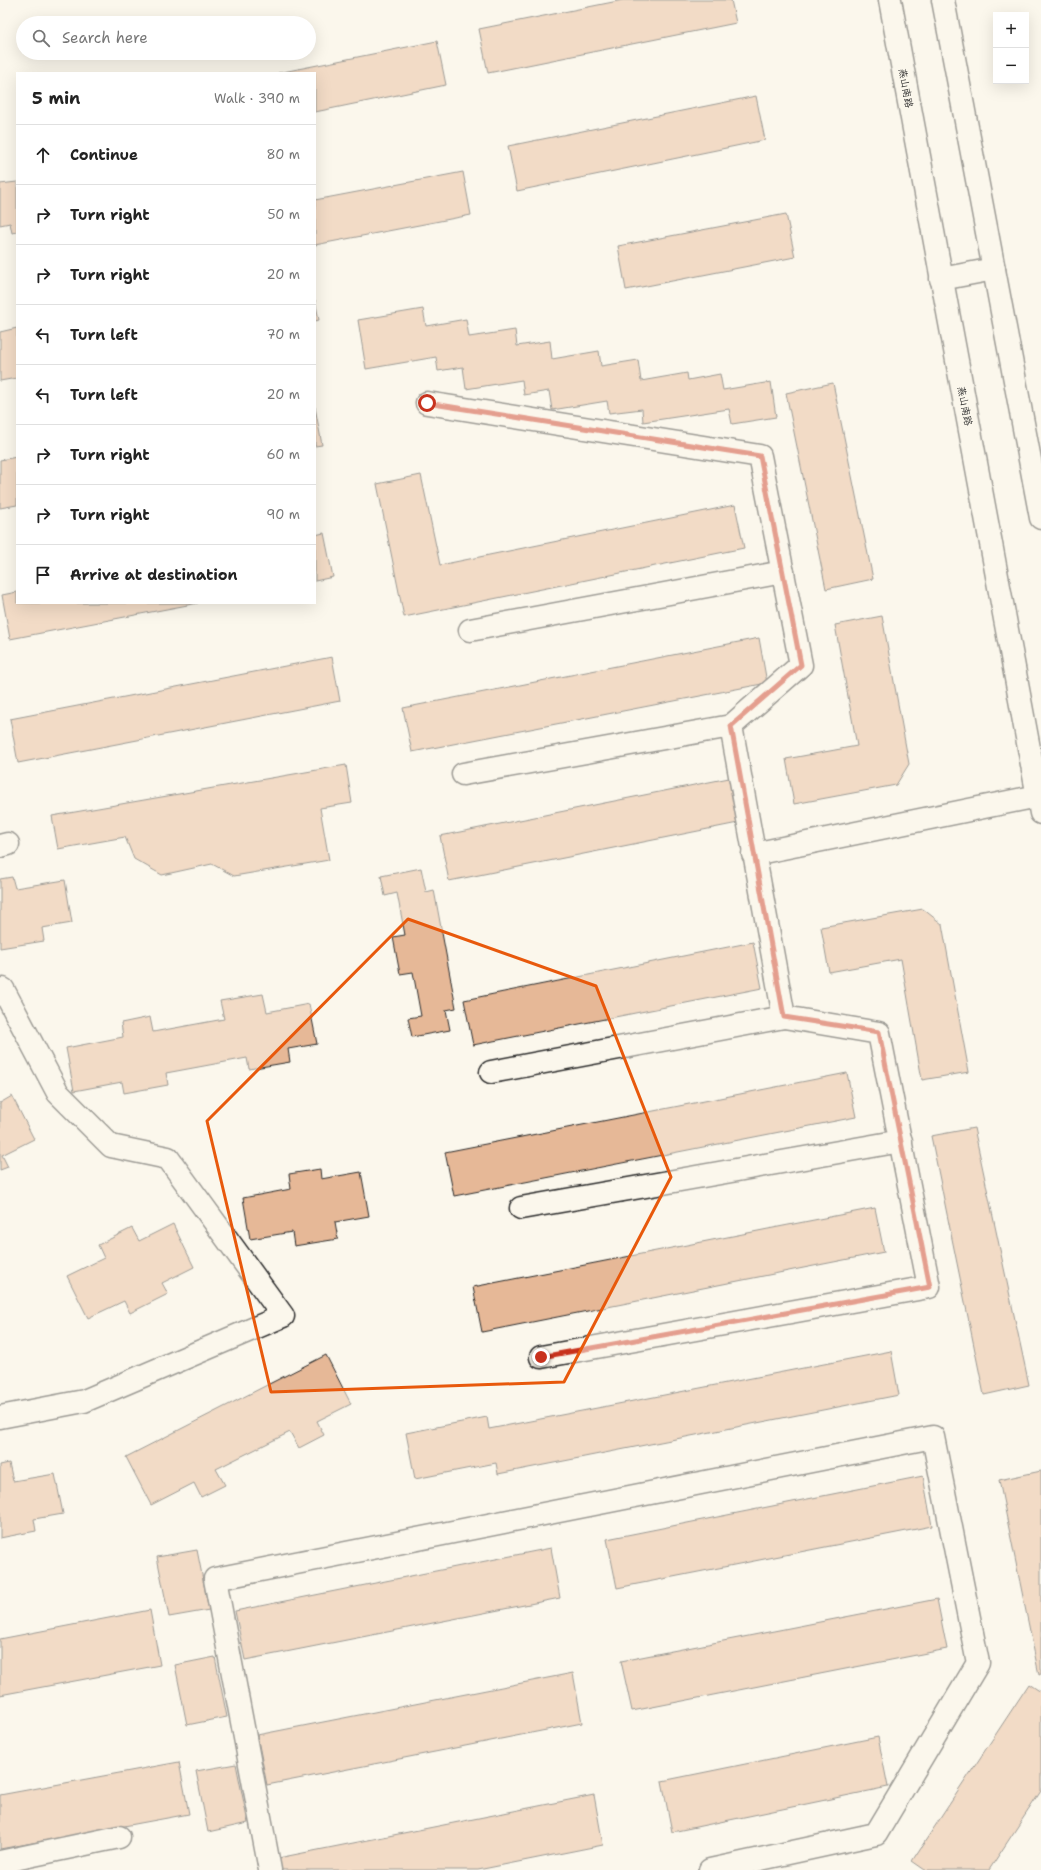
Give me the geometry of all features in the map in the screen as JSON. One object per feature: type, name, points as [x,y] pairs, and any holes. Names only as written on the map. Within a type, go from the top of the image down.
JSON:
[{"type":"street","name":"燕山南路","points":[[890,0],[1040,802]]},
{"type":"street","points":[[943,0],[1041,518]]},
{"type":"street","points":[[941,279],[994,269]]},
{"type":"street","points":[[427,403],[760,456],[801,665],[731,726],[463,774]]},
{"type":"street","points":[[470,630],[783,572]]},
{"type":"street","points":[[731,726],[753,854],[784,1017]]},
{"type":"street","points":[[753,854],[1040,802]]},
{"type":"street","points":[[0,990],[3,989],[58,1093],[111,1146],[168,1158],[283,1316],[84,1401],[0,1417]]},
{"type":"street","points":[[491,1072],[784,1017],[879,1032],[930,1287],[541,1357]]},
{"type":"street","points":[[522,1208],[901,1141]]},
{"type":"street","points":[[270,1870],[215,1579],[933,1437],[978,1663],[876,1834],[710,1870]]},
{"type":"street","points":[[0,1862],[119,1837]]},
{"type":"highlighted area","points":[[408,919],[596,986],[671,1177],[564,1382],[271,1392],[207,1121]]},
{"type":"building","points":[[623,0],[731,0],[736,23],[488,73],[479,29]]},
{"type":"building","points":[[437,41],[446,85],[316,112],[316,72],[283,72]]},
{"type":"building","points":[[756,96],[765,140],[517,191],[508,146]]},
{"type":"building","points":[[463,172],[471,215],[316,245],[316,200]]},
{"type":"building","points":[[16,182],[16,232],[12,233],[10,223],[0,225],[0,184]]},
{"type":"building","points":[[786,214],[795,257],[626,290],[618,246]]},
{"type":"building","points":[[316,305],[319,320],[316,321]]},
{"type":"building","points":[[423,309],[426,326],[466,319],[469,337],[515,330],[517,346],[550,341],[552,359],[599,351],[601,366],[638,360],[641,381],[687,373],[688,380],[720,374],[723,390],[771,382],[776,417],[732,424],[729,409],[643,422],[642,409],[609,413],[607,401],[552,410],[549,391],[524,395],[522,380],[466,389],[463,367],[438,371],[436,357],[366,369],[358,320]]},
{"type":"building","points":[[16,328],[16,378],[0,381],[0,332]]},
{"type":"building","points":[[833,383],[873,579],[826,589],[786,393]]},
{"type":"building","points":[[316,412],[322,445],[316,446]]},
{"type":"building","points":[[16,457],[16,505],[0,508],[0,460]]},
{"type":"building","points":[[421,475],[440,565],[735,505],[744,548],[404,617],[377,484]]},
{"type":"building","points":[[324,533],[333,577],[316,581],[316,535]]},
{"type":"building","points":[[16,592],[16,604],[193,604],[10,639],[2,595]]},
{"type":"building","points":[[882,616],[909,764],[896,785],[794,804],[786,759],[857,746],[835,625]]},
{"type":"building","points":[[759,638],[767,683],[412,752],[403,708]]},
{"type":"building","points":[[332,657],[340,701],[18,763],[10,719]]},
{"type":"building","points":[[346,765],[352,803],[320,808],[329,860],[234,876],[212,864],[162,875],[134,859],[125,837],[58,849],[52,816]]},
{"type":"building","points":[[729,778],[738,823],[449,881],[440,836]]},
{"type":"building","points":[[421,868],[426,892],[434,890],[456,1008],[446,1010],[450,1030],[412,1037],[408,1018],[421,1016],[413,972],[400,974],[393,937],[405,935],[397,893],[385,896],[381,876]]},
{"type":"building","points":[[12,877],[15,888],[65,880],[72,923],[42,928],[44,941],[0,948],[0,879]]},
{"type":"building","points":[[923,909],[942,924],[969,1072],[922,1080],[901,959],[829,972],[821,927]]},
{"type":"building","points":[[753,942],[762,988],[473,1045],[464,1000]]},
{"type":"building","points":[[263,994],[267,1012],[309,1004],[317,1044],[288,1049],[290,1062],[249,1069],[247,1058],[166,1073],[168,1085],[124,1093],[122,1082],[74,1091],[66,1048],[123,1037],[121,1023],[150,1017],[153,1032],[224,1019],[220,1001]]},
{"type":"building","points":[[847,1073],[856,1117],[454,1196],[445,1152]]},
{"type":"building","points":[[12,1096],[34,1139],[2,1155],[8,1167],[0,1170],[0,1103]]},
{"type":"building","points":[[974,1128],[1029,1385],[984,1395],[931,1136]]},
{"type":"building","points":[[320,1169],[321,1179],[361,1172],[369,1216],[335,1222],[338,1239],[294,1246],[292,1232],[250,1239],[243,1198],[291,1189],[289,1174]]},
{"type":"building","points":[[875,1208],[884,1252],[482,1332],[473,1287]]},
{"type":"building","points":[[173,1224],[194,1267],[162,1283],[168,1294],[130,1313],[124,1301],[88,1318],[67,1276],[104,1258],[98,1245],[132,1228],[139,1241]]},
{"type":"building","points":[[891,1351],[899,1395],[498,1474],[496,1463],[415,1479],[406,1433],[487,1417],[489,1429]]},
{"type":"building","points":[[326,1355],[351,1404],[317,1421],[324,1435],[299,1448],[290,1432],[216,1469],[225,1485],[201,1497],[194,1483],[151,1505],[126,1457]]},
{"type":"building","points":[[9,1463],[13,1481],[55,1474],[63,1514],[34,1519],[36,1531],[0,1538],[0,1465]]},
{"type":"building","points":[[1041,1471],[1041,1674],[1039,1675],[999,1480]]},
{"type":"building","points":[[923,1476],[932,1526],[617,1588],[607,1539]]},
{"type":"building","points":[[551,1548],[560,1598],[245,1660],[235,1611]]},
{"type":"building","points":[[197,1550],[209,1610],[169,1617],[157,1557]]},
{"type":"building","points":[[937,1599],[947,1649],[632,1711],[621,1661]]},
{"type":"building","points":[[150,1610],[160,1665],[0,1695],[0,1639]]},
{"type":"building","points":[[215,1657],[227,1717],[187,1725],[175,1665]]},
{"type":"building","points":[[573,1673],[582,1723],[267,1785],[257,1735]]},
{"type":"building","points":[[1029,1684],[1041,1692],[1041,1791],[989,1870],[925,1870],[912,1861]]},
{"type":"building","points":[[878,1737],[888,1787],[672,1832],[662,1781]]},
{"type":"building","points":[[179,1762],[189,1814],[0,1849],[0,1795]]},
{"type":"building","points":[[236,1764],[248,1823],[208,1832],[196,1771]]},
{"type":"building","points":[[594,1795],[603,1845],[478,1870],[281,1870],[278,1858]]},
{"type":"route","points":[[427,403],[760,456],[801,665],[731,726],[753,854],[784,1017],[879,1032],[930,1287],[541,1357]]}]
